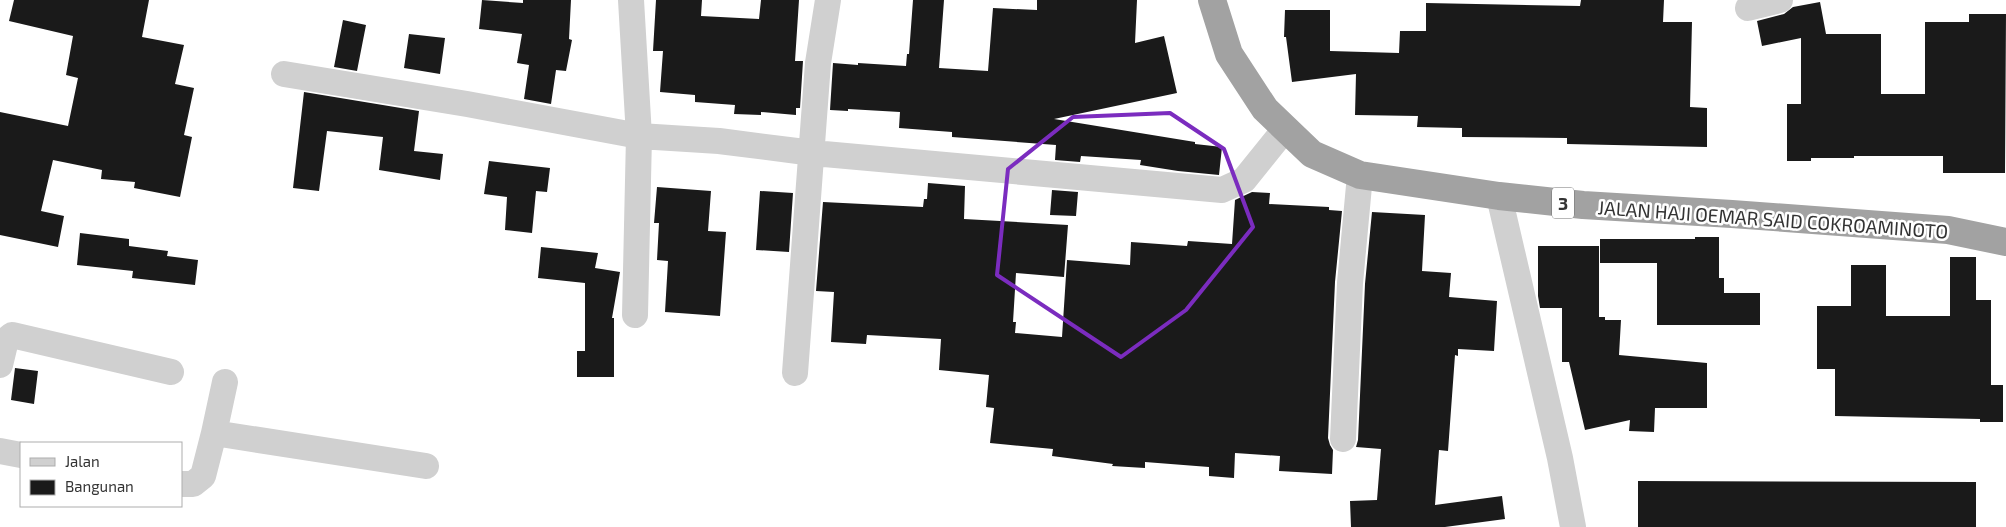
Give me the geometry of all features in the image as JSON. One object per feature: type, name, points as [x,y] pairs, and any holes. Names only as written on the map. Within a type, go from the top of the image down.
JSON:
[{"type":"highway","name":"JALAN HAJI OEMAR SAID COKROAMINOTO","points":[[1212,0],[1229,54],[1266,109],[1284,129],[1312,154],[1360,175],[1498,196],[1583,205],[1948,230],[2006,242]]},
{"type":"street","points":[[631,0],[640,136],[635,315]]},
{"type":"street","points":[[795,373],[813,153],[818,64],[828,0]]},
{"type":"street","points":[[1748,8],[1780,0]]},
{"type":"street","points":[[284,74],[467,104],[640,136],[719,141],[813,153],[1222,190],[1244,180],[1284,129]]},
{"type":"street","points":[[1343,439],[1350,284],[1360,175]]},
{"type":"street","points":[[1498,196],[1560,458],[1573,527]]},
{"type":"street","points":[[0,365],[6,340],[12,335],[171,372]]},
{"type":"street","points":[[182,484],[193,484],[203,476],[225,382]]},
{"type":"street","points":[[214,433],[426,466]]},
{"type":"street","points":[[0,451],[20,455]]},
{"type":"highlighted area","points":[[1170,113],[1224,149],[1253,227],[1186,310],[1121,357],[997,275],[1008,169],[1073,117]]},
{"type":"building","points":[[14,0],[149,0],[142,37],[184,45],[175,84],[194,88],[184,135],[192,137],[180,197],[134,188],[135,182],[101,179],[102,170],[53,160],[41,211],[64,216],[58,247],[0,235],[0,112],[68,126],[78,78],[66,75],[73,36],[9,21]]},
{"type":"building","points":[[482,0],[523,3],[523,0],[571,0],[569,39],[572,40],[566,71],[556,70],[551,104],[524,99],[529,65],[517,63],[522,34],[479,29]]},
{"type":"building","points":[[656,0],[702,0],[701,16],[759,19],[761,0],[799,0],[795,61],[803,61],[800,108],[796,108],[796,115],[761,112],[761,115],[734,114],[735,105],[695,102],[695,95],[660,92],[663,51],[653,51]]},
{"type":"building","points":[[913,0],[944,0],[939,68],[988,71],[993,8],[1037,10],[1037,0],[1137,0],[1135,43],[1164,36],[1177,93],[1054,119],[1222,147],[1219,175],[1140,165],[1141,160],[1081,156],[1080,162],[1055,160],[1056,145],[952,137],[952,132],[899,128],[900,112],[848,109],[848,111],[830,110],[833,63],[906,66],[907,54],[909,54]]},
{"type":"building","points":[[1581,0],[1664,0],[1663,22],[1692,22],[1690,107],[1707,108],[1707,147],[1567,144],[1567,138],[1462,137],[1462,128],[1417,127],[1418,116],[1355,115],[1356,74],[1292,82],[1286,37],[1284,37],[1285,10],[1330,10],[1330,51],[1399,53],[1400,31],[1426,31],[1426,3],[1580,6]]},
{"type":"building","points":[[1820,2],[1826,34],[1881,34],[1881,94],[1925,94],[1925,22],[1969,22],[1969,14],[2006,14],[2005,173],[1943,173],[1943,156],[1854,156],[1854,158],[1811,158],[1811,161],[1787,161],[1787,104],[1801,104],[1801,38],[1762,46],[1757,21],[1784,14],[1793,7]]},
{"type":"building","points":[[343,20],[366,25],[357,71],[334,67]]},
{"type":"building","points":[[409,34],[445,38],[440,74],[404,68]]},
{"type":"building","points":[[304,92],[419,111],[414,151],[443,154],[440,180],[379,170],[383,137],[327,131],[319,191],[293,188]]},
{"type":"building","points":[[489,161],[550,168],[547,192],[536,191],[532,233],[505,230],[507,197],[484,194]]},
{"type":"building","points":[[928,183],[965,186],[964,219],[1068,225],[1064,277],[1016,273],[1013,322],[1016,322],[1015,333],[1062,337],[1067,260],[1130,265],[1131,242],[1187,246],[1188,241],[1232,244],[1235,200],[1252,192],[1270,193],[1269,204],[1329,207],[1329,210],[1342,211],[1335,282],[1328,438],[1333,450],[1332,474],[1279,471],[1280,456],[1235,453],[1234,478],[1209,476],[1209,467],[1145,462],[1145,468],[1112,466],[1113,464],[1052,456],[1053,449],[990,443],[994,408],[986,407],[989,375],[939,370],[941,339],[867,335],[866,344],[831,342],[834,292],[816,291],[823,202],[923,207],[924,199],[927,199]]},
{"type":"building","points":[[657,187],[711,191],[708,231],[726,232],[720,316],[665,312],[668,261],[657,260],[659,223],[654,223]]},
{"type":"building","points":[[1052,190],[1078,192],[1076,216],[1050,215]]},
{"type":"building","points":[[760,191],[793,193],[789,252],[756,250]]},
{"type":"building","points":[[1372,212],[1425,215],[1422,271],[1451,273],[1449,297],[1497,301],[1494,351],[1458,349],[1458,356],[1455,355],[1448,451],[1439,450],[1435,505],[1502,496],[1505,519],[1445,527],[1351,527],[1350,501],[1377,500],[1381,449],[1356,447],[1358,440],[1365,284]]},
{"type":"building","points":[[80,233],[129,239],[129,246],[168,251],[167,256],[198,260],[195,285],[132,278],[133,271],[77,265]]},
{"type":"building","points":[[1695,237],[1719,237],[1719,278],[1724,278],[1724,293],[1760,293],[1760,325],[1657,325],[1657,263],[1600,263],[1600,239],[1695,239]]},
{"type":"building","points":[[1538,246],[1599,246],[1599,317],[1605,317],[1605,320],[1621,320],[1619,355],[1707,363],[1707,408],[1655,408],[1654,432],[1629,431],[1630,420],[1585,430],[1569,362],[1562,362],[1562,308],[1540,308],[1538,296]]},
{"type":"building","points":[[541,247],[598,253],[595,268],[620,272],[612,318],[614,318],[614,377],[577,377],[577,351],[585,351],[585,283],[538,278]]},
{"type":"building","points":[[1950,257],[1976,257],[1976,300],[1991,300],[1991,385],[2003,385],[2003,422],[1980,422],[1980,419],[1835,416],[1835,369],[1817,369],[1817,306],[1851,306],[1851,265],[1886,265],[1886,316],[1950,316]]},
{"type":"building","points":[[15,368],[38,371],[34,404],[11,400]]},
{"type":"building","points":[[1638,481],[1976,482],[1976,527],[1638,527]]}]
